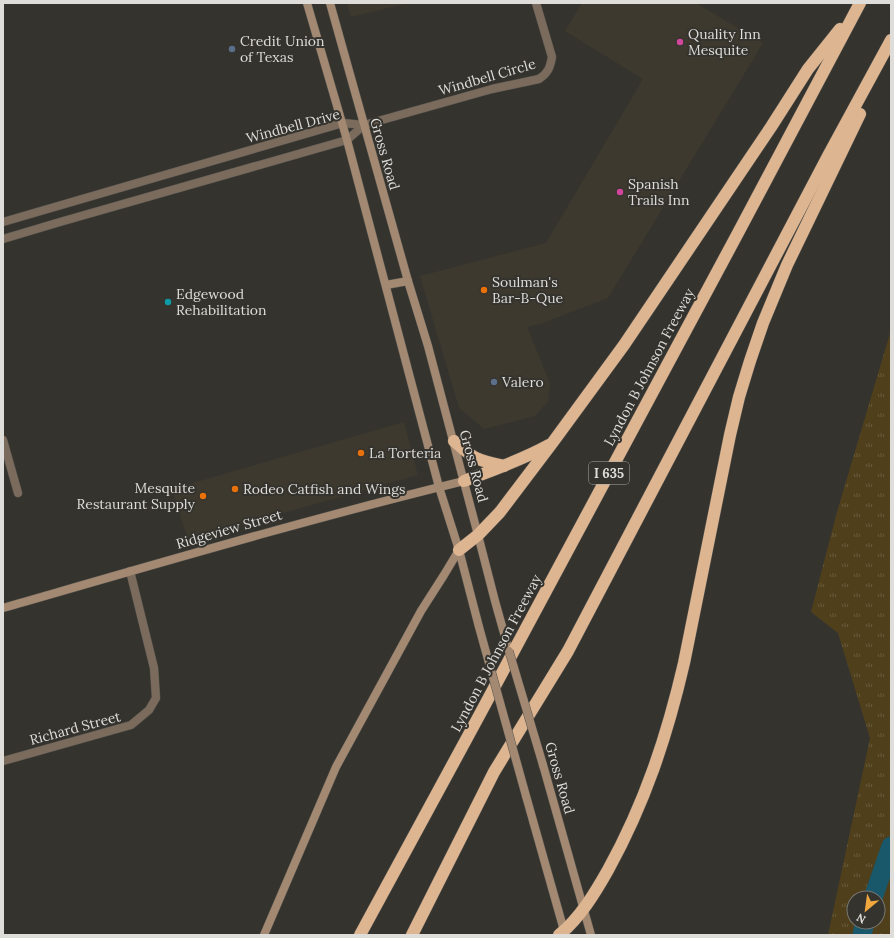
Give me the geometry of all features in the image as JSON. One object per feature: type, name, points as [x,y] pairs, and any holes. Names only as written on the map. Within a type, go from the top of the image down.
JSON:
[{"type":"highway","points":[[459,550],[478,535],[500,512],[553,442],[633,332],[771,127],[808,68],[858,6]]},
{"type":"highway","name":"Lyndon B Johnson Freeway","points":[[360,935],[731,247],[858,6]]},
{"type":"highway","points":[[412,935],[494,772],[568,651],[810,190],[891,40]]},
{"type":"highway","points":[[563,934],[584,908],[600,883],[630,828],[647,787],[661,749],[676,698],[728,442],[748,368],[763,323],[787,266],[821,192],[856,123],[891,44]]},
{"type":"highway","points":[[454,441],[476,458],[489,463],[504,466]]},
{"type":"highway","points":[[464,481],[531,455],[553,442]]},
{"type":"main road","points":[[307,3],[343,124],[439,487],[459,550],[563,934]]},
{"type":"main road","name":"Gross Road","points":[[330,3],[428,346],[495,602],[591,935]]},
{"type":"main road","points":[[386,285],[408,280]]},
{"type":"main road","name":"Ridgeview Street","points":[[3,608],[315,519],[464,481]]},
{"type":"main road","points":[[264,935],[336,767],[421,611],[459,550]]},
{"type":"street","name":"Windbell Circle","points":[[364,125],[492,90],[539,79],[545,75],[551,64],[552,57],[536,3]]},
{"type":"street","name":"Windbell Drive","points":[[3,222],[343,124],[364,125]]},
{"type":"street","name":"Windbell Drive","points":[[3,239],[347,140],[364,125]]},
{"type":"street","points":[[3,440],[18,493]]},
{"type":"street","name":"Richard Street","points":[[3,761],[131,725],[149,710],[156,698],[154,668],[130,572]]},
{"type":"shaded area","points":[[347,3],[409,3],[351,17]]},
{"type":"shaded area","points":[[582,3],[696,3],[763,43],[608,298],[540,324],[527,327],[550,383],[548,401],[535,416],[484,429],[459,408],[420,276],[546,243],[643,79],[565,31]]},
{"type":"shaded area","points":[[404,422],[418,475],[188,540],[172,489]]},
{"type":"green space","points":[[891,330],[891,935],[828,935],[870,738],[838,633],[811,612],[837,512]]},
{"type":"waterway","points":[[876,890],[891,846]]},
{"type":"waterway","points":[[862,935],[863,930]]},
{"type":"place","name":"Quality Inn Mesquite","points":[[680,42]]},
{"type":"place","name":"Credit Union of Texas","points":[[232,49]]},
{"type":"place","name":"Spanish Trails Inn","points":[[620,192]]},
{"type":"place","name":"Soulman's Bar-B-Que","points":[[484,290]]},
{"type":"place","name":"Edgewood Rehabilitation","points":[[168,302]]},
{"type":"place","name":"Valero","points":[[494,382]]},
{"type":"place","name":"La Torteria","points":[[361,453]]},
{"type":"place","name":"Rodeo Catfish and Wings","points":[[235,489]]},
{"type":"place","name":"Mesquite Restaurant Supply","points":[[203,496]]}]
